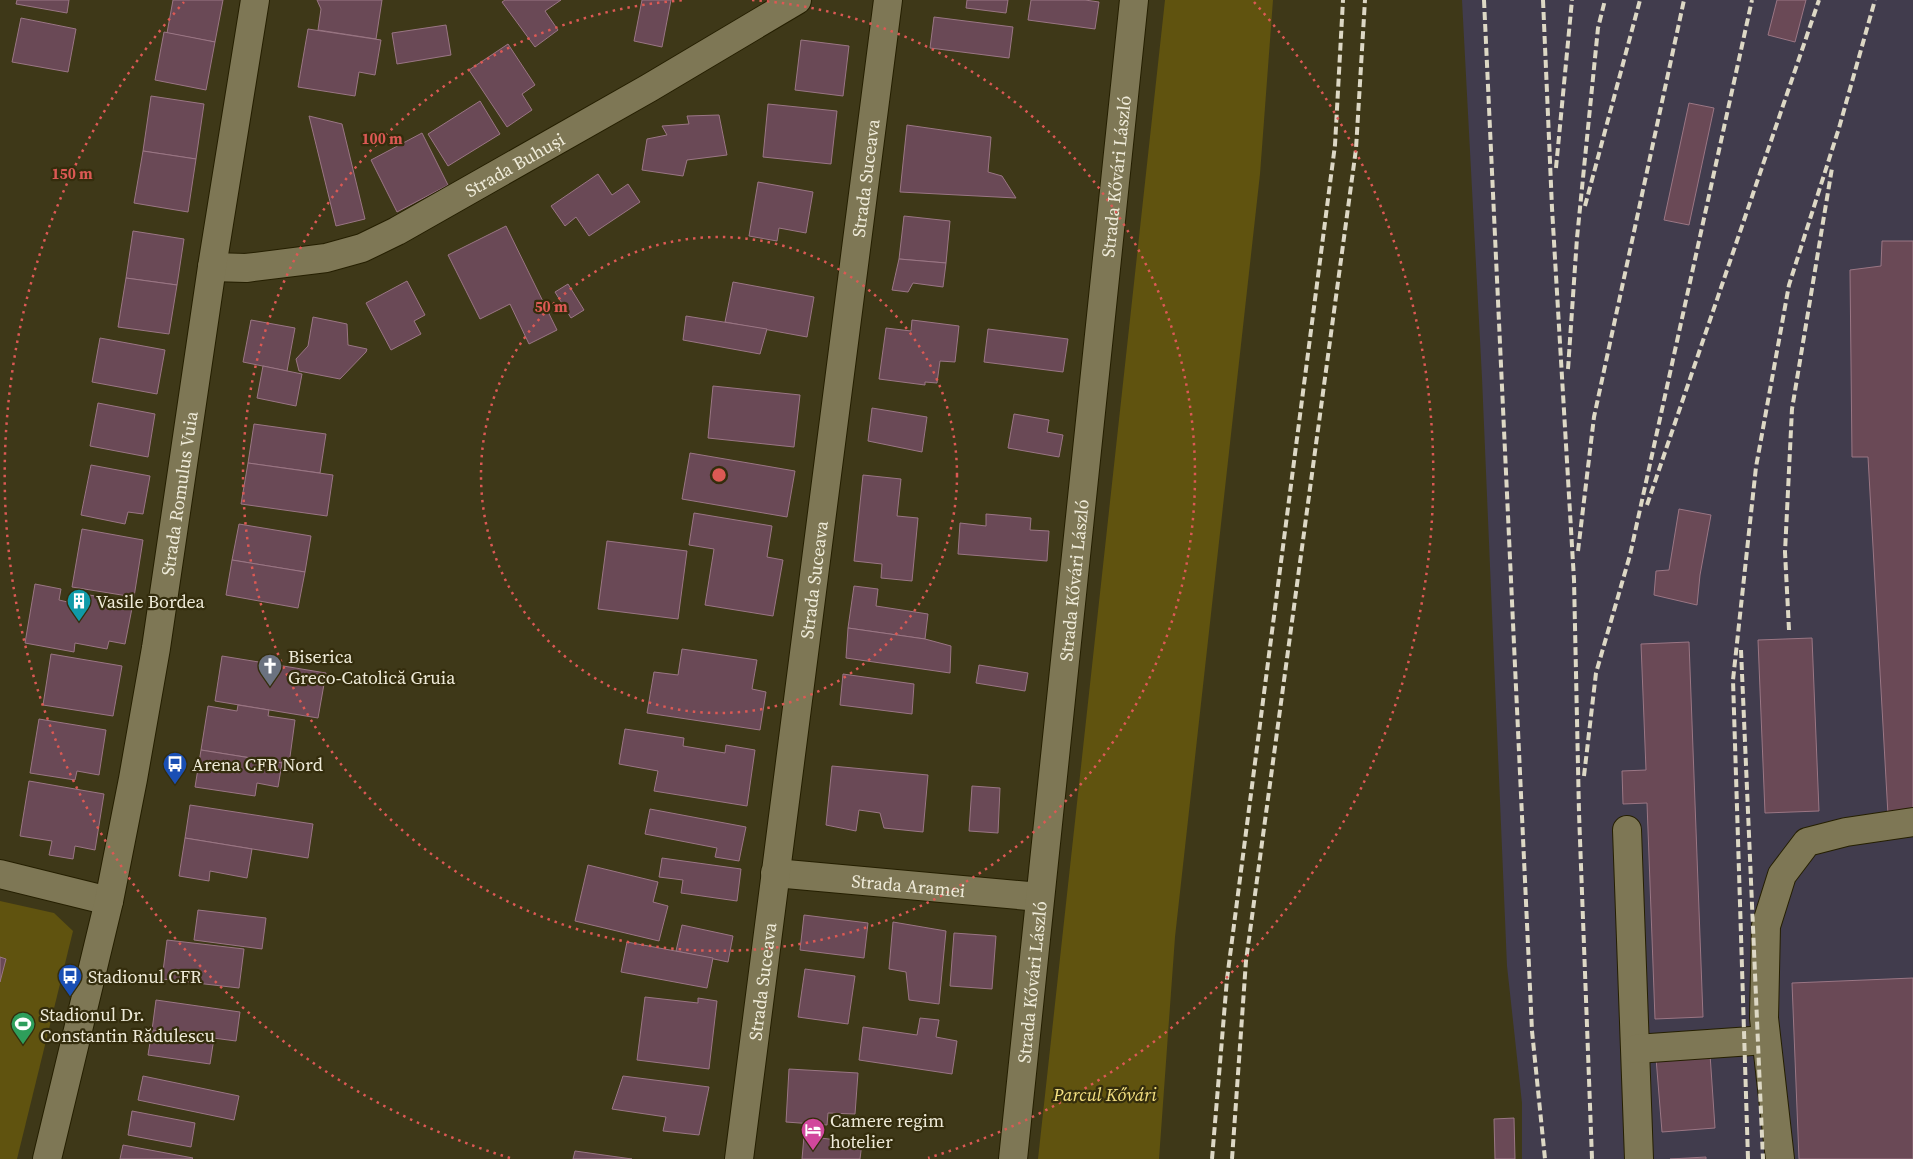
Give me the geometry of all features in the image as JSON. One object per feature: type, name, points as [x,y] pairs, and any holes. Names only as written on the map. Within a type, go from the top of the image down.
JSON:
[{"type":"street","name":"Strada Romulus Vuia","points":[[47,1159],[109,901],[156,648],[212,268],[255,0]]},
{"type":"street","name":"Strada Buhuși","points":[[212,268],[246,268],[326,258],[362,248],[406,226],[649,88],[797,0]]},
{"type":"street","name":"Strada Suceava","points":[[739,1159],[888,0]]},
{"type":"street","name":"Strada Kővári László","points":[[1013,1159],[1134,0]]},
{"type":"street","points":[[1780,1159],[1764,1018],[1766,926],[1782,875],[1807,842],[1846,832],[1913,822]]},
{"type":"street","points":[[1627,830],[1639,1159]]},
{"type":"street","name":"Strada Aramei","points":[[775,873],[1040,898]]},
{"type":"street","points":[[0,874],[109,901]]},
{"type":"street","points":[[1636,1048],[1766,1040]]},
{"type":"shaded area","points":[[1462,0],[1913,0],[1913,1159],[1522,1159],[1522,1103],[1507,966],[1482,378]]},
{"type":"green space","name":"Parcul Kővári","points":[[1165,0],[1273,0],[1260,174],[1175,937],[1159,1159],[1038,1159]]},
{"type":"green space","name":"Stadionul Dr. Constantin Rădulescu","points":[[0,901],[54,913],[73,931],[17,1159],[0,1159]]},
{"type":"building","points":[[17,0],[69,0],[67,13],[16,4]]},
{"type":"building","points":[[173,0],[223,0],[215,42],[167,33]]},
{"type":"building","points":[[317,0],[382,0],[376,39],[318,30],[321,9]]},
{"type":"building","points":[[505,0],[561,0],[545,11],[558,30],[535,47],[502,2]]},
{"type":"building","points":[[642,0],[671,0],[662,47],[634,41]]},
{"type":"building","points":[[967,0],[1008,0],[1006,13],[966,8]]},
{"type":"building","points":[[1031,0],[1085,0],[1099,2],[1095,29],[1028,20]]},
{"type":"building","points":[[1777,0],[1806,0],[1795,42],[1768,35]]},
{"type":"building","points":[[934,17],[1013,27],[1009,58],[930,48]]},
{"type":"building","points":[[21,18],[76,29],[68,72],[12,62]]},
{"type":"building","points":[[446,25],[451,55],[397,64],[392,33]]},
{"type":"building","points":[[308,29],[381,40],[375,75],[359,72],[355,96],[298,87]]},
{"type":"building","points":[[164,32],[215,42],[206,90],[155,80]]},
{"type":"building","points":[[801,40],[849,46],[843,96],[795,90]]},
{"type":"building","points":[[508,44],[535,85],[522,94],[532,110],[507,127],[469,70]]},
{"type":"building","points":[[151,96],[204,104],[196,159],[143,151]]},
{"type":"building","points":[[480,101],[500,134],[448,166],[428,134]]},
{"type":"building","points":[[1689,103],[1714,108],[1689,225],[1664,220]]},
{"type":"building","points":[[768,104],[837,111],[831,164],[763,157]]},
{"type":"building","points":[[719,115],[727,155],[687,160],[683,176],[642,170],[647,139],[667,135],[662,126],[689,124],[687,116]]},
{"type":"building","points":[[309,116],[342,124],[365,219],[336,226]]},
{"type":"building","points":[[907,125],[991,137],[988,172],[1002,176],[1016,198],[900,192]]},
{"type":"building","points":[[422,133],[448,185],[397,212],[371,160]]},
{"type":"building","points":[[143,151],[196,159],[188,212],[134,203]]},
{"type":"building","points":[[598,174],[612,195],[628,184],[640,202],[589,236],[576,217],[565,226],[551,206]]},
{"type":"building","points":[[758,182],[813,192],[806,233],[779,228],[777,241],[749,236]]},
{"type":"building","points":[[904,216],[950,221],[946,263],[899,259]]},
{"type":"building","points":[[506,226],[557,330],[529,344],[510,304],[480,319],[448,255]]},
{"type":"building","points":[[133,231],[184,239],[177,285],[126,278]]},
{"type":"building","points":[[1882,241],[1913,241],[1913,813],[1888,815],[1868,457],[1852,457],[1850,270],[1881,266]]},
{"type":"building","points":[[899,259],[946,263],[943,287],[913,283],[908,292],[892,290]]},
{"type":"building","points":[[126,278],[177,285],[169,334],[118,327]]},
{"type":"building","points":[[407,281],[425,315],[414,321],[421,334],[391,350],[366,303]]},
{"type":"building","points":[[733,282],[814,297],[807,337],[725,322]]},
{"type":"building","points":[[568,284],[584,310],[571,318],[555,292]]},
{"type":"building","points":[[686,316],[767,329],[760,354],[683,340]]},
{"type":"building","points":[[313,317],[347,324],[348,345],[367,349],[340,379],[299,371],[296,359],[308,346]]},
{"type":"building","points":[[251,320],[295,328],[287,371],[243,362]]},
{"type":"building","points":[[912,320],[959,326],[955,362],[940,361],[937,383],[925,382],[925,385],[879,379],[886,328],[911,331]]},
{"type":"building","points":[[988,329],[1068,339],[1063,372],[984,362]]},
{"type":"building","points":[[100,338],[165,350],[157,394],[92,382]]},
{"type":"building","points":[[263,366],[302,374],[296,406],[257,398]]},
{"type":"building","points":[[713,386],[800,395],[794,447],[708,438]]},
{"type":"building","points":[[98,403],[155,414],[148,457],[90,446]]},
{"type":"building","points":[[872,408],[927,417],[922,452],[868,441]]},
{"type":"building","points":[[1014,414],[1049,420],[1047,432],[1063,435],[1059,457],[1008,448]]},
{"type":"building","points":[[254,424],[326,434],[320,473],[248,463]]},
{"type":"building","points":[[690,453],[795,471],[787,517],[682,499]]},
{"type":"building","points":[[248,463],[333,475],[327,516],[241,504]]},
{"type":"building","points":[[91,465],[150,476],[143,514],[128,512],[125,524],[81,515]]},
{"type":"building","points":[[863,475],[901,479],[897,516],[918,518],[912,581],[881,578],[882,564],[854,561]]},
{"type":"building","points":[[1679,509],[1711,515],[1700,575],[1697,605],[1654,595],[1656,571],[1669,570]]},
{"type":"building","points":[[694,513],[772,526],[767,557],[783,560],[773,616],[705,605],[714,549],[689,545]]},
{"type":"building","points":[[986,514],[1031,518],[1030,530],[1049,531],[1047,561],[958,554],[960,523],[986,526]]},
{"type":"building","points":[[239,524],[311,536],[305,572],[232,560]]},
{"type":"building","points":[[82,529],[143,540],[134,597],[72,587]]},
{"type":"building","points":[[607,541],[687,551],[678,619],[598,609]]},
{"type":"building","points":[[232,560],[305,572],[298,608],[226,595]]},
{"type":"building","name":"Vasile Bordea","points":[[35,584],[61,589],[59,600],[72,603],[73,592],[133,603],[125,644],[109,641],[107,649],[75,643],[74,652],[25,643]]},
{"type":"building","points":[[854,586],[878,589],[876,606],[928,614],[925,639],[848,628]]},
{"type":"building","points":[[848,628],[925,639],[951,646],[950,673],[846,658]]},
{"type":"building","points":[[1812,638],[1819,811],[1765,813],[1758,640]]},
{"type":"building","points":[[1689,642],[1703,1017],[1655,1019],[1647,803],[1623,804],[1622,771],[1646,770],[1641,644]]},
{"type":"building","points":[[682,649],[757,660],[752,689],[766,692],[760,730],[647,713],[654,672],[678,675]]},
{"type":"building","points":[[51,654],[122,666],[113,716],[43,705]]},
{"type":"building","name":"Biserica Greco-Catolică Gruia","points":[[222,656],[326,673],[318,718],[215,701]]},
{"type":"building","points":[[979,665],[1028,673],[1025,691],[976,683]]},
{"type":"building","points":[[843,674],[914,684],[912,714],[840,705]]},
{"type":"building","points":[[238,705],[269,710],[268,716],[295,720],[289,764],[201,750],[208,706],[237,711]]},
{"type":"building","points":[[39,719],[106,730],[99,775],[77,771],[75,780],[30,773]]},
{"type":"building","points":[[625,729],[684,738],[683,746],[725,753],[726,745],[755,750],[747,806],[654,791],[658,771],[619,764]]},
{"type":"building","points":[[201,750],[282,763],[278,787],[257,783],[255,796],[195,787]]},
{"type":"building","points":[[832,766],[928,775],[923,832],[884,828],[880,813],[859,810],[856,831],[826,825]]},
{"type":"building","points":[[29,781],[104,794],[95,850],[75,846],[73,859],[49,855],[52,841],[20,836]]},
{"type":"building","points":[[972,786],[1000,788],[998,833],[969,831]]},
{"type":"building","points":[[190,805],[313,824],[308,858],[185,838]]},
{"type":"building","points":[[650,809],[746,827],[739,861],[715,857],[717,848],[645,834]]},
{"type":"building","points":[[185,838],[252,849],[247,878],[210,871],[209,881],[179,876]]},
{"type":"building","points":[[662,858],[741,869],[737,901],[681,893],[683,880],[659,877]]},
{"type":"building","points":[[588,865],[658,882],[653,902],[668,906],[659,941],[575,921]]},
{"type":"building","points":[[198,910],[266,918],[262,949],[194,940]]},
{"type":"building","points":[[804,915],[868,923],[864,958],[800,950]]},
{"type":"building","points":[[893,922],[946,931],[939,1004],[909,1000],[906,972],[889,969]]},
{"type":"building","points":[[682,925],[733,936],[728,962],[676,951]]},
{"type":"building","points":[[954,933],[996,936],[992,989],[950,986]]},
{"type":"building","points":[[167,940],[244,949],[239,988],[162,979]]},
{"type":"building","points":[[627,942],[713,958],[707,988],[621,972]]},
{"type":"building","points":[[0,957],[6,959],[0,982]]},
{"type":"building","points":[[805,969],[855,976],[848,1024],[798,1017]]},
{"type":"building","points":[[1913,978],[1913,1159],[1799,1159],[1792,983]]},
{"type":"building","points":[[645,997],[698,1003],[698,998],[717,1001],[709,1069],[637,1060]]},
{"type":"building","points":[[156,1000],[240,1012],[236,1041],[152,1030]]},
{"type":"building","points":[[920,1018],[939,1020],[936,1037],[957,1041],[952,1074],[859,1060],[863,1027],[917,1035]]},
{"type":"building","points":[[152,1030],[214,1038],[210,1064],[148,1055]]},
{"type":"building","points":[[1710,1054],[1715,1128],[1662,1132],[1656,1058]]},
{"type":"building","points":[[789,1069],[858,1073],[855,1114],[828,1113],[827,1125],[786,1122]]},
{"type":"building","points":[[143,1076],[239,1096],[234,1120],[138,1100]]},
{"type":"building","points":[[623,1076],[709,1087],[699,1135],[663,1131],[666,1117],[612,1109]]},
{"type":"building","points":[[132,1111],[195,1123],[191,1147],[128,1135]]},
{"type":"building","points":[[1514,1118],[1515,1159],[1495,1159],[1494,1119]]},
{"type":"building","points":[[804,1136],[862,1143],[860,1159],[802,1159]]},
{"type":"building","points":[[123,1145],[193,1158],[120,1159]]},
{"type":"building","points":[[575,1151],[632,1159],[573,1159]]},
{"type":"building","points":[[1706,1157],[1706,1159],[1670,1159]]},
{"type":"railway","points":[[1212,1159],[1227,979],[1335,145],[1343,0]]},
{"type":"railway","points":[[1232,1159],[1246,961],[1356,149],[1365,0]]},
{"type":"railway","points":[[1484,0],[1532,1031],[1545,1159]]},
{"type":"railway","points":[[1543,0],[1552,208],[1574,580],[1579,813],[1592,1159]]},
{"type":"railway","points":[[1556,168],[1572,0]]},
{"type":"railway","points":[[1568,369],[1577,238],[1598,28],[1605,0]]},
{"type":"railway","points":[[1585,206],[1640,0]]},
{"type":"railway","points":[[1578,551],[1594,417],[1684,0]]},
{"type":"railway","points":[[1584,776],[1596,673],[1630,555],[1752,0]]},
{"type":"railway","points":[[1647,505],[1819,0]]},
{"type":"railway","points":[[1748,1159],[1733,680],[1756,467],[1789,285],[1839,128],[1875,0]]},
{"type":"railway","points":[[1789,630],[1785,552],[1792,409],[1832,168]]},
{"type":"railway","points":[[1741,650],[1763,1159]]},
{"type":"place","name":"Vasile Bordea","points":[[79,622]]},
{"type":"place","name":"Biserica Greco-Catolică Gruia","points":[[270,687]]},
{"type":"place","name":"Arena CFR Nord","points":[[175,785]]},
{"type":"place","name":"Stadionul CFR","points":[[70,997]]},
{"type":"place","name":"Stadionul Dr. Constantin Rădulescu","points":[[23,1045]]},
{"type":"place","name":"Camere regim hotelier","points":[[813,1151]]}]
